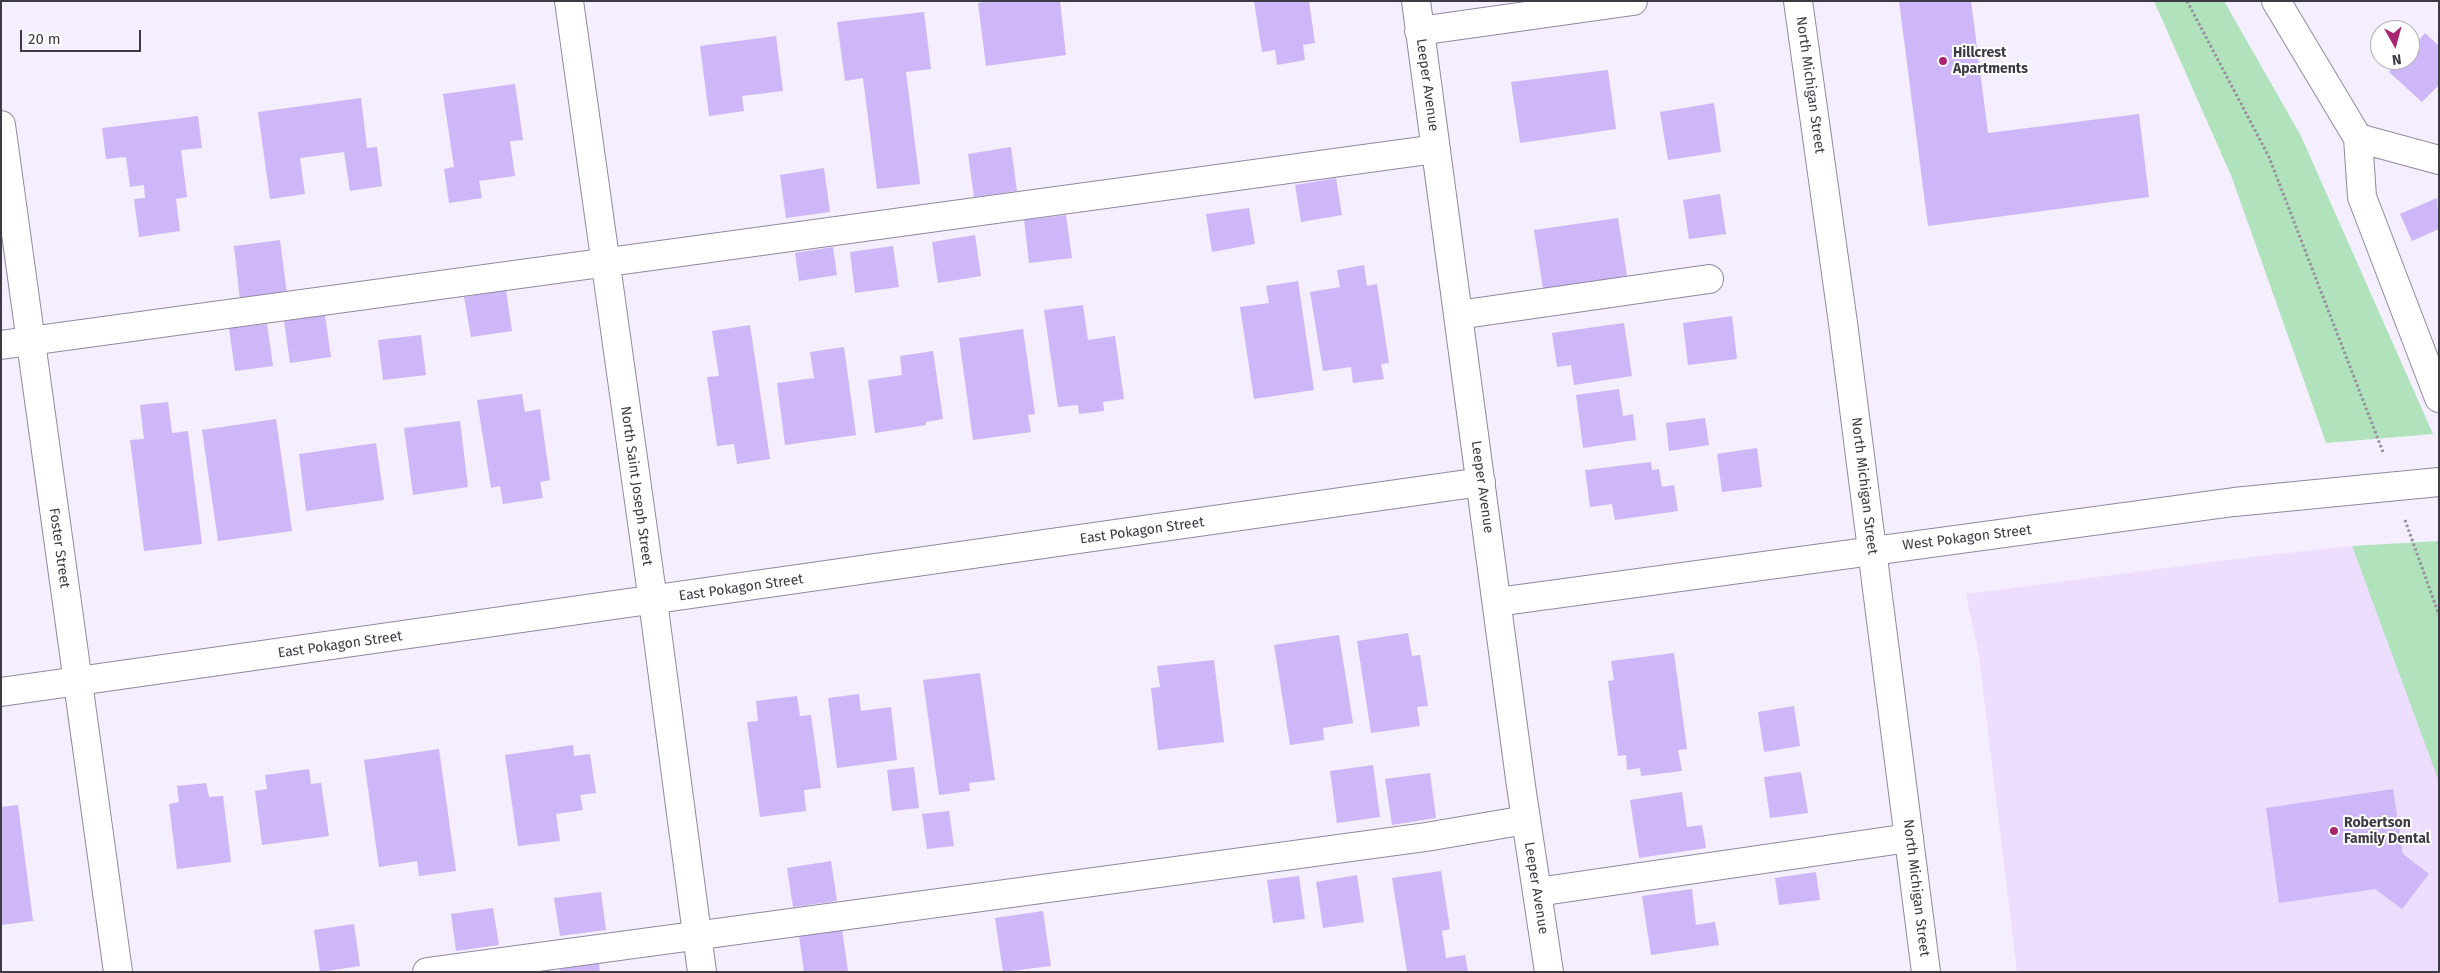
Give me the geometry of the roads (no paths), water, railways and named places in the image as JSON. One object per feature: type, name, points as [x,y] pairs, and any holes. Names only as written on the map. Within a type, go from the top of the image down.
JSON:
[{"type":"street","name":"North Saint Joseph Street","points":[[569,1],[604,262],[653,601],[702,972]]},
{"type":"street","name":"Leeper Avenue","points":[[1416,1],[1526,820],[1549,972]]},
{"type":"street","points":[[1420,31],[1633,1]]},
{"type":"street","name":"North Michigan Street","points":[[1798,1],[1872,550],[1926,972]]},
{"type":"street","points":[[2276,1],[2358,138],[2362,197],[2439,398]]},
{"type":"street","name":"Foster Street","points":[[1,125],[118,972]]},
{"type":"street","points":[[2358,138],[2439,160]]},
{"type":"street","points":[[1,345],[1436,150]]},
{"type":"street","points":[[1458,315],[1709,279]]},
{"type":"street","name":"East Pokagon Street","points":[[1,692],[1481,482]]},
{"type":"street","name":"West Pokagon Street","points":[[1497,602],[2247,501],[2439,482]]},
{"type":"street","points":[[428,972],[697,934],[825,919],[1426,837],[1526,820]]},
{"type":"street","points":[[1537,892],[1909,838]]},
{"type":"place","name":"Hillcrest Apartments","points":[[1943,61]]},
{"type":"place","name":"Robertson Family Dental","points":[[2334,831]]}]
